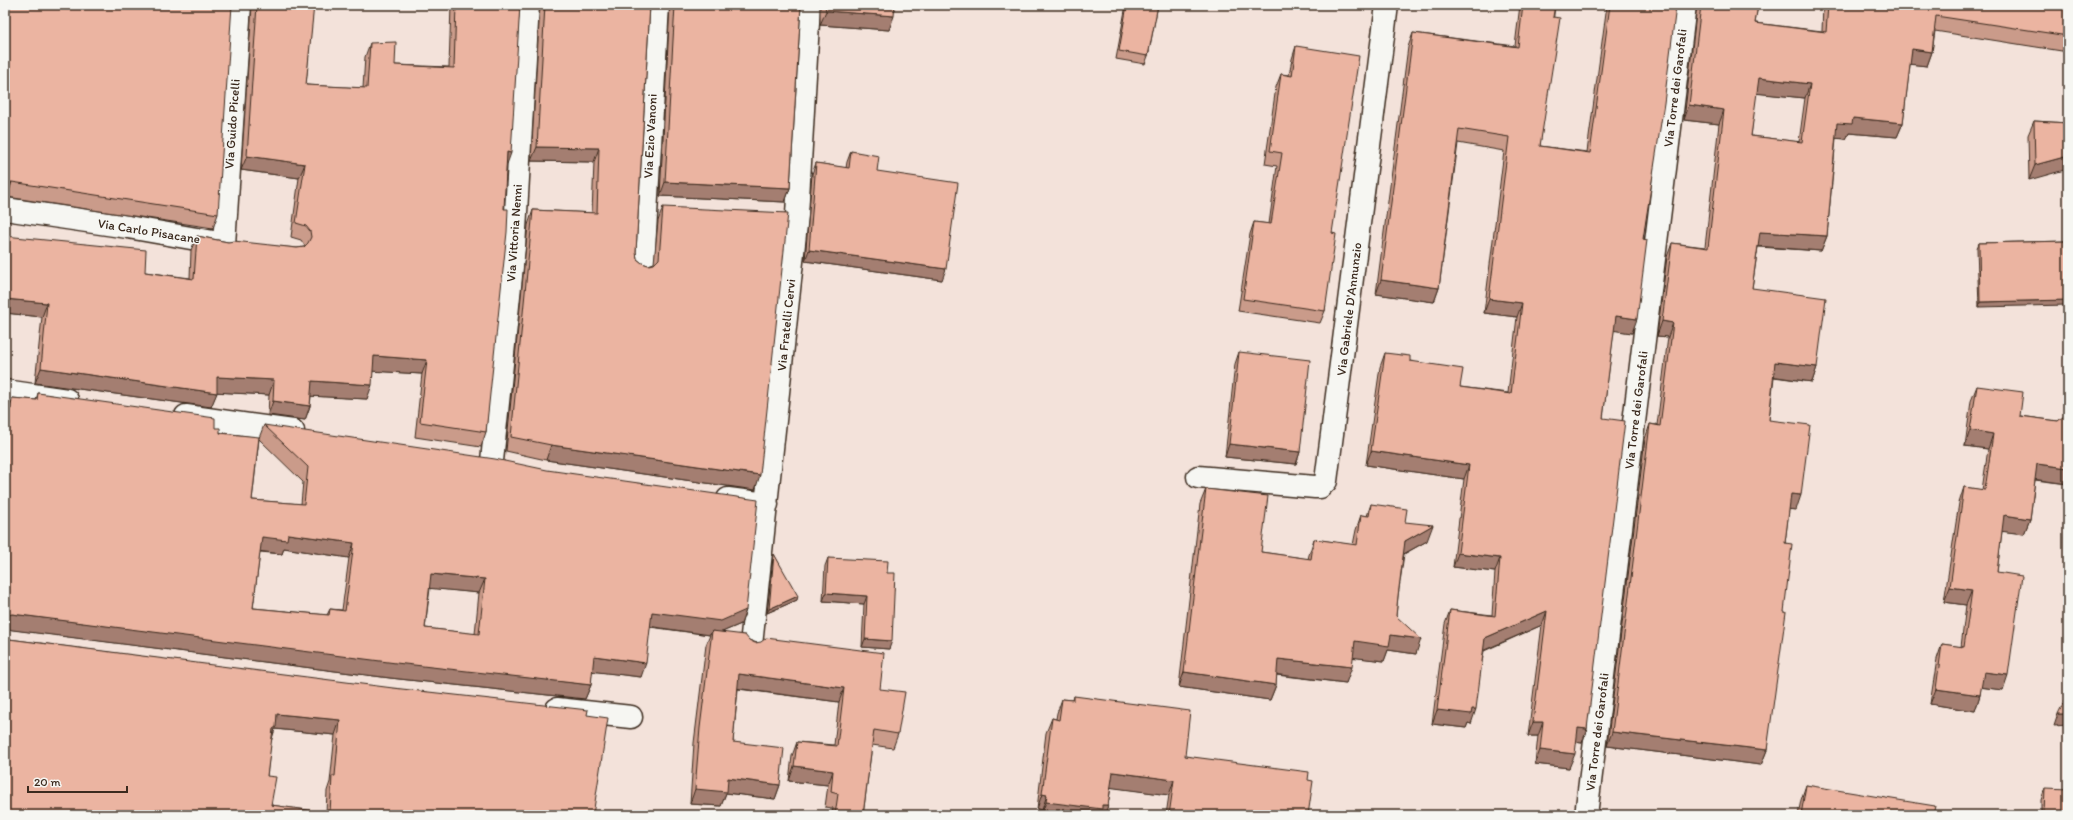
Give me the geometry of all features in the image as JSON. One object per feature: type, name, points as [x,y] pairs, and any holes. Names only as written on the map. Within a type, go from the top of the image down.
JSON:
[{"type":"street","name":"Via Guido Picelli","points":[[224,244],[240,5]]},
{"type":"street","name":"Via Vittoria Nenni","points":[[469,458],[502,463],[528,5]]},
{"type":"street","name":"Via Ezio Vanoni","points":[[643,267],[658,5]]},
{"type":"street","name":"Via Fratelli Cervi","points":[[751,645],[797,215],[809,5]]},
{"type":"street","name":"Via Gabriele D'Annunzio","points":[[1198,477],[1315,487],[1320,487],[1326,481],[1387,5]]},
{"type":"street","name":"Via Torre dei Garofali","points":[[1586,815],[1685,5]]},
{"type":"street","points":[[646,208],[670,209]]},
{"type":"street","name":"Via Carlo Pisacane","points":[[5,209],[128,227],[224,244],[247,246]]},
{"type":"street","points":[[773,214],[797,215]]},
{"type":"street","points":[[5,391],[84,402]]},
{"type":"street","points":[[163,413],[314,434]]},
{"type":"street","points":[[705,496],[767,504]]},
{"type":"street","points":[[538,706],[631,717]]},
{"type":"building","points":[[5,5],[232,5],[218,214],[12,182],[5,183]]},
{"type":"building","points":[[257,5],[314,5],[306,85],[367,88],[370,43],[396,42],[395,65],[454,68],[456,5],[520,5],[511,153],[507,152],[504,209],[508,209],[507,232],[486,432],[420,422],[427,360],[374,356],[372,385],[312,381],[310,406],[273,401],[274,380],[217,377],[217,393],[41,368],[47,303],[5,299],[5,236],[146,250],[145,272],[194,279],[197,236],[228,242],[234,241],[297,248],[304,247],[308,243],[311,237],[310,231],[306,226],[296,223],[305,164],[247,156]]},
{"type":"building","points":[[545,5],[650,5],[636,252],[637,259],[648,265],[654,264],[659,259],[663,207],[788,213],[760,475],[551,445],[511,437],[533,210],[597,213],[599,148],[537,147]]},
{"type":"building","points":[[675,5],[801,5],[790,188],[665,182]]},
{"type":"building","points":[[825,5],[895,5],[894,16],[826,11]]},
{"type":"building","points":[[1127,5],[1158,5],[1148,56],[1119,51]]},
{"type":"building","points":[[1523,5],[1555,5],[1553,17],[1560,18],[1540,146],[1590,153],[1610,5],[1676,6],[1664,103],[1643,239],[1647,240],[1637,319],[1616,316],[1603,418],[1625,421],[1587,729],[1578,728],[1575,754],[1540,750],[1543,722],[1533,722],[1547,611],[1485,638],[1476,709],[1472,709],[1471,714],[1437,710],[1450,610],[1495,616],[1500,558],[1458,553],[1469,465],[1371,451],[1385,353],[1410,356],[1410,361],[1463,369],[1460,387],[1511,394],[1522,303],[1489,299],[1509,137],[1459,129],[1439,288],[1381,280],[1413,33],[1518,47]]},
{"type":"building","points":[[1701,5],[1758,5],[1755,23],[1826,32],[1828,5],[2068,5],[2068,36],[1936,16],[1932,52],[1912,49],[1903,123],[1853,118],[1852,124],[1837,123],[1827,236],[1760,232],[1752,288],[1826,298],[1817,367],[1775,362],[1769,420],[1810,425],[1801,495],[1791,494],[1785,543],[1792,544],[1784,612],[1786,612],[1767,750],[1612,732],[1650,424],[1660,426],[1673,323],[1662,321],[1672,243],[1708,248],[1724,110],[1689,105]],"holes":[[[1759,78],[1810,84],[1802,142],[1751,136]]]},
{"type":"building","points":[[1296,46],[1359,56],[1332,233],[1336,234],[1325,311],[1243,299],[1254,222],[1271,224],[1282,153],[1270,151],[1281,74],[1292,76]]},
{"type":"building","points":[[2034,121],[2068,123],[2068,156],[2035,165]]},
{"type":"building","points":[[851,151],[879,156],[877,171],[958,183],[946,269],[809,250],[816,163],[849,168]]},
{"type":"building","points":[[2068,241],[2068,300],[1980,302],[1979,243]]},
{"type":"building","points":[[1239,352],[1310,360],[1300,452],[1229,444]]},
{"type":"building","points":[[1977,386],[2023,392],[2020,416],[2058,421],[2068,413],[2068,468],[2037,464],[2030,519],[2004,515],[1997,572],[2022,576],[2008,675],[1984,672],[1980,695],[1936,689],[1942,644],[1964,647],[1972,590],[1950,587],[1964,487],[1985,490],[1993,434],[1970,430]]},
{"type":"building","points":[[38,393],[215,418],[215,428],[220,428],[220,433],[259,437],[252,500],[304,504],[308,467],[264,425],[495,459],[547,470],[758,500],[746,610],[721,621],[652,612],[646,663],[594,656],[591,685],[396,663],[12,614],[5,616],[5,409],[11,409],[12,398],[37,400]],"holes":[[[288,534],[354,543],[345,611],[330,609],[329,615],[253,608],[262,537],[287,540]],[[431,574],[485,579],[479,634],[425,628]]]},
{"type":"building","points":[[1206,489],[1268,496],[1261,552],[1311,559],[1314,539],[1357,545],[1361,515],[1369,516],[1371,504],[1407,509],[1405,522],[1433,525],[1405,541],[1398,596],[1396,616],[1421,639],[1391,635],[1389,646],[1355,641],[1352,667],[1278,659],[1276,685],[1184,672]]},
{"type":"building","points":[[774,554],[798,596],[769,609]]},
{"type":"building","points":[[828,558],[888,561],[887,573],[895,573],[892,641],[865,639],[867,596],[826,593]]},
{"type":"building","points":[[712,631],[745,635],[749,640],[755,643],[761,642],[766,638],[884,653],[880,689],[905,692],[898,734],[874,730],[863,815],[835,815],[838,794],[831,792],[833,771],[794,766],[797,742],[837,746],[844,688],[739,674],[733,742],[784,748],[780,785],[728,778],[727,792],[695,789],[700,728]]},
{"type":"building","points":[[5,637],[9,639],[393,688],[588,710],[587,715],[608,718],[593,815],[5,815]],"holes":[[[277,714],[340,720],[335,776],[332,776],[330,813],[271,805],[276,777],[267,776],[273,729],[276,727]]]},
{"type":"building","points":[[2068,693],[2068,714],[2058,714]]},
{"type":"building","points":[[1074,696],[1190,711],[1185,756],[1309,772],[1308,780],[1313,781],[1308,815],[1169,815],[1174,780],[1113,772],[1108,805],[1102,805],[1102,809],[1046,802],[1047,795],[1042,794],[1052,718],[1059,720],[1062,699],[1074,700]]},
{"type":"building","points":[[1806,785],[1935,806],[1933,815],[1801,815]]},
{"type":"building","points":[[2045,788],[2068,789],[2068,815],[2044,815]]},
{"type":"building","points":[[1482,813],[1500,815],[1482,815]]}]
